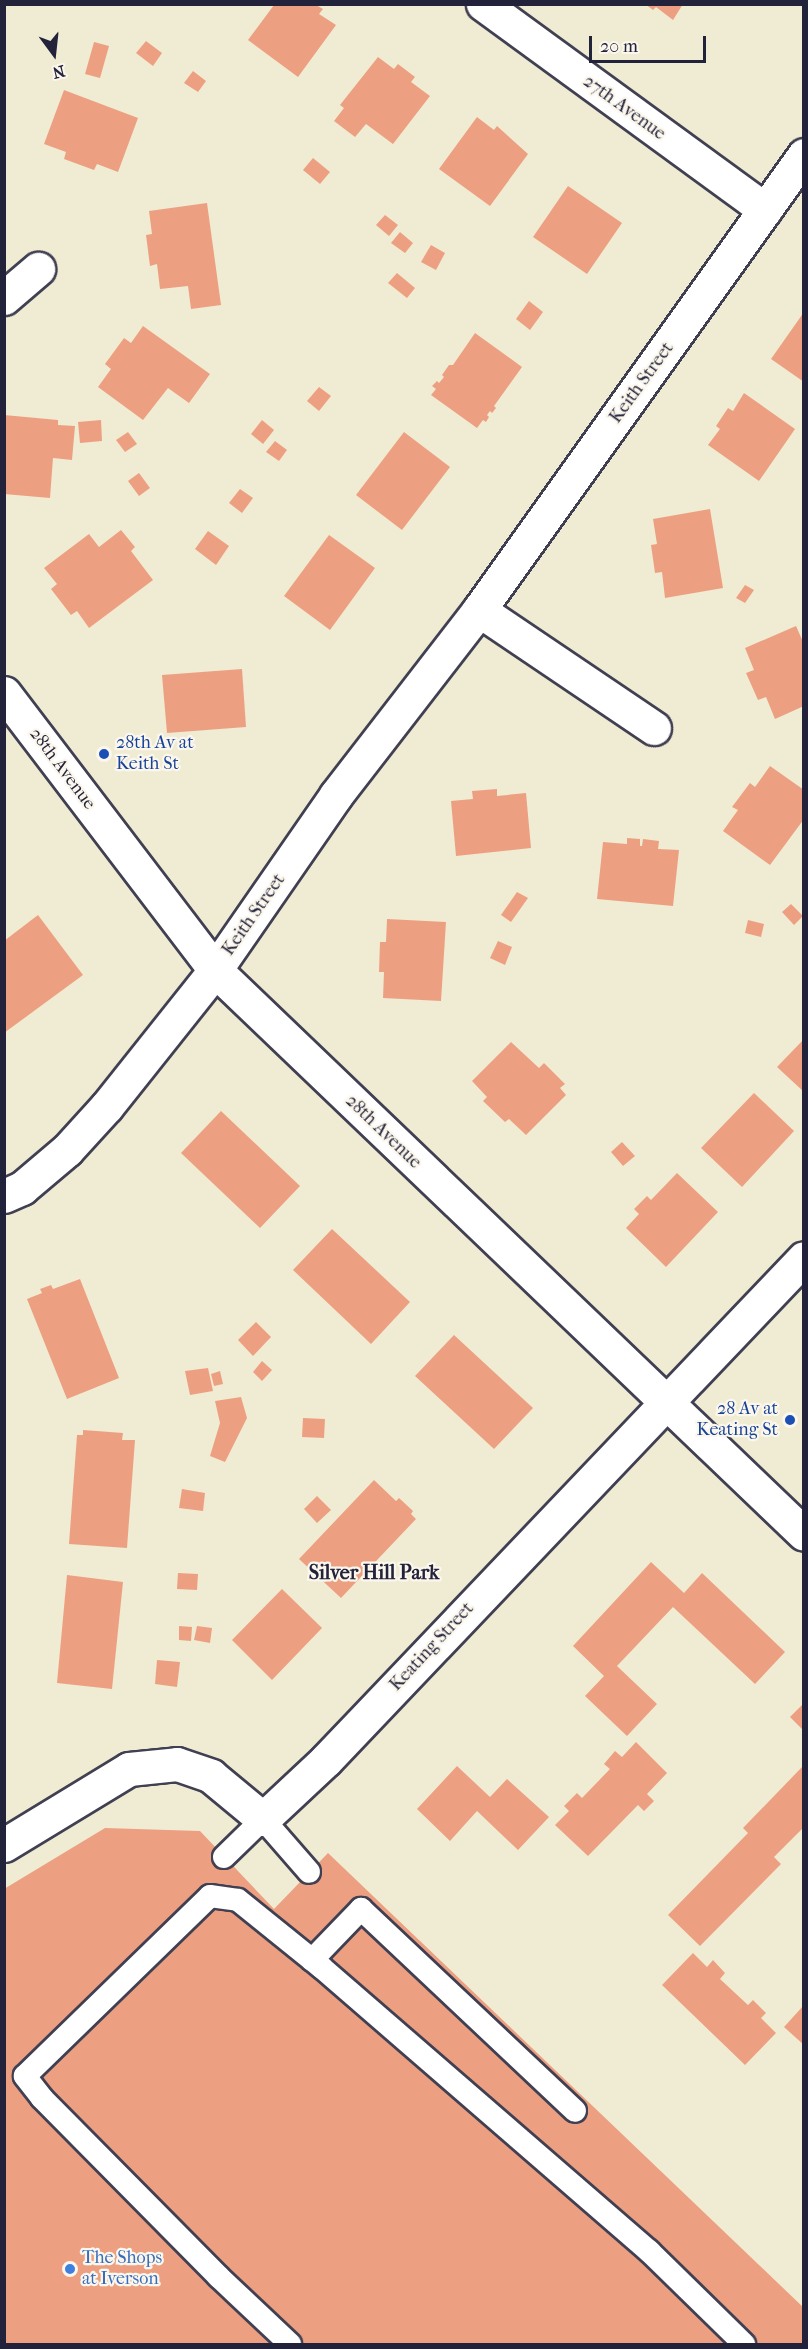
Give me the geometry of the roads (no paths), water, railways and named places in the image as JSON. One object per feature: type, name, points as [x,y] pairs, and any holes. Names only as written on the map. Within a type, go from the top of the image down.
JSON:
[{"type":"street","name":"27th Avenue","points":[[483,4],[765,210]]},
{"type":"street","name":"Keith Street","points":[[4,1196],[22,1188],[67,1150],[107,1106],[215,970],[336,795],[479,610],[804,155]]},
{"type":"street","points":[[4,298],[38,269]]},
{"type":"street","points":[[479,610],[654,728]]},
{"type":"street","name":"28th Avenue","points":[[4,693],[215,970],[804,1534]]},
{"type":"street","name":"Keating Street","points":[[263,1819],[326,1760],[664,1402],[804,1258]]},
{"type":"street","points":[[4,1845],[129,1769],[177,1764],[211,1776],[263,1819]]},
{"type":"lane","points":[[224,1857],[263,1819],[309,1872]]},
{"type":"lane","points":[[291,2344],[219,2277],[15,2073],[210,1896],[238,1900],[312,1960],[649,2251],[744,2344]]},
{"type":"lane","points":[[312,1960],[361,1909],[575,2111]]},
{"type":"place","name":"28th Av at Keith St","points":[[104,754]]},
{"type":"place","name":"28 Av at Keating St","points":[[790,1420]]},
{"type":"place","name":"The Shops at Iverson","points":[[70,2269]]},
{"type":"district","name":"Silver Hill Park","points":[[374,1572]]}]
